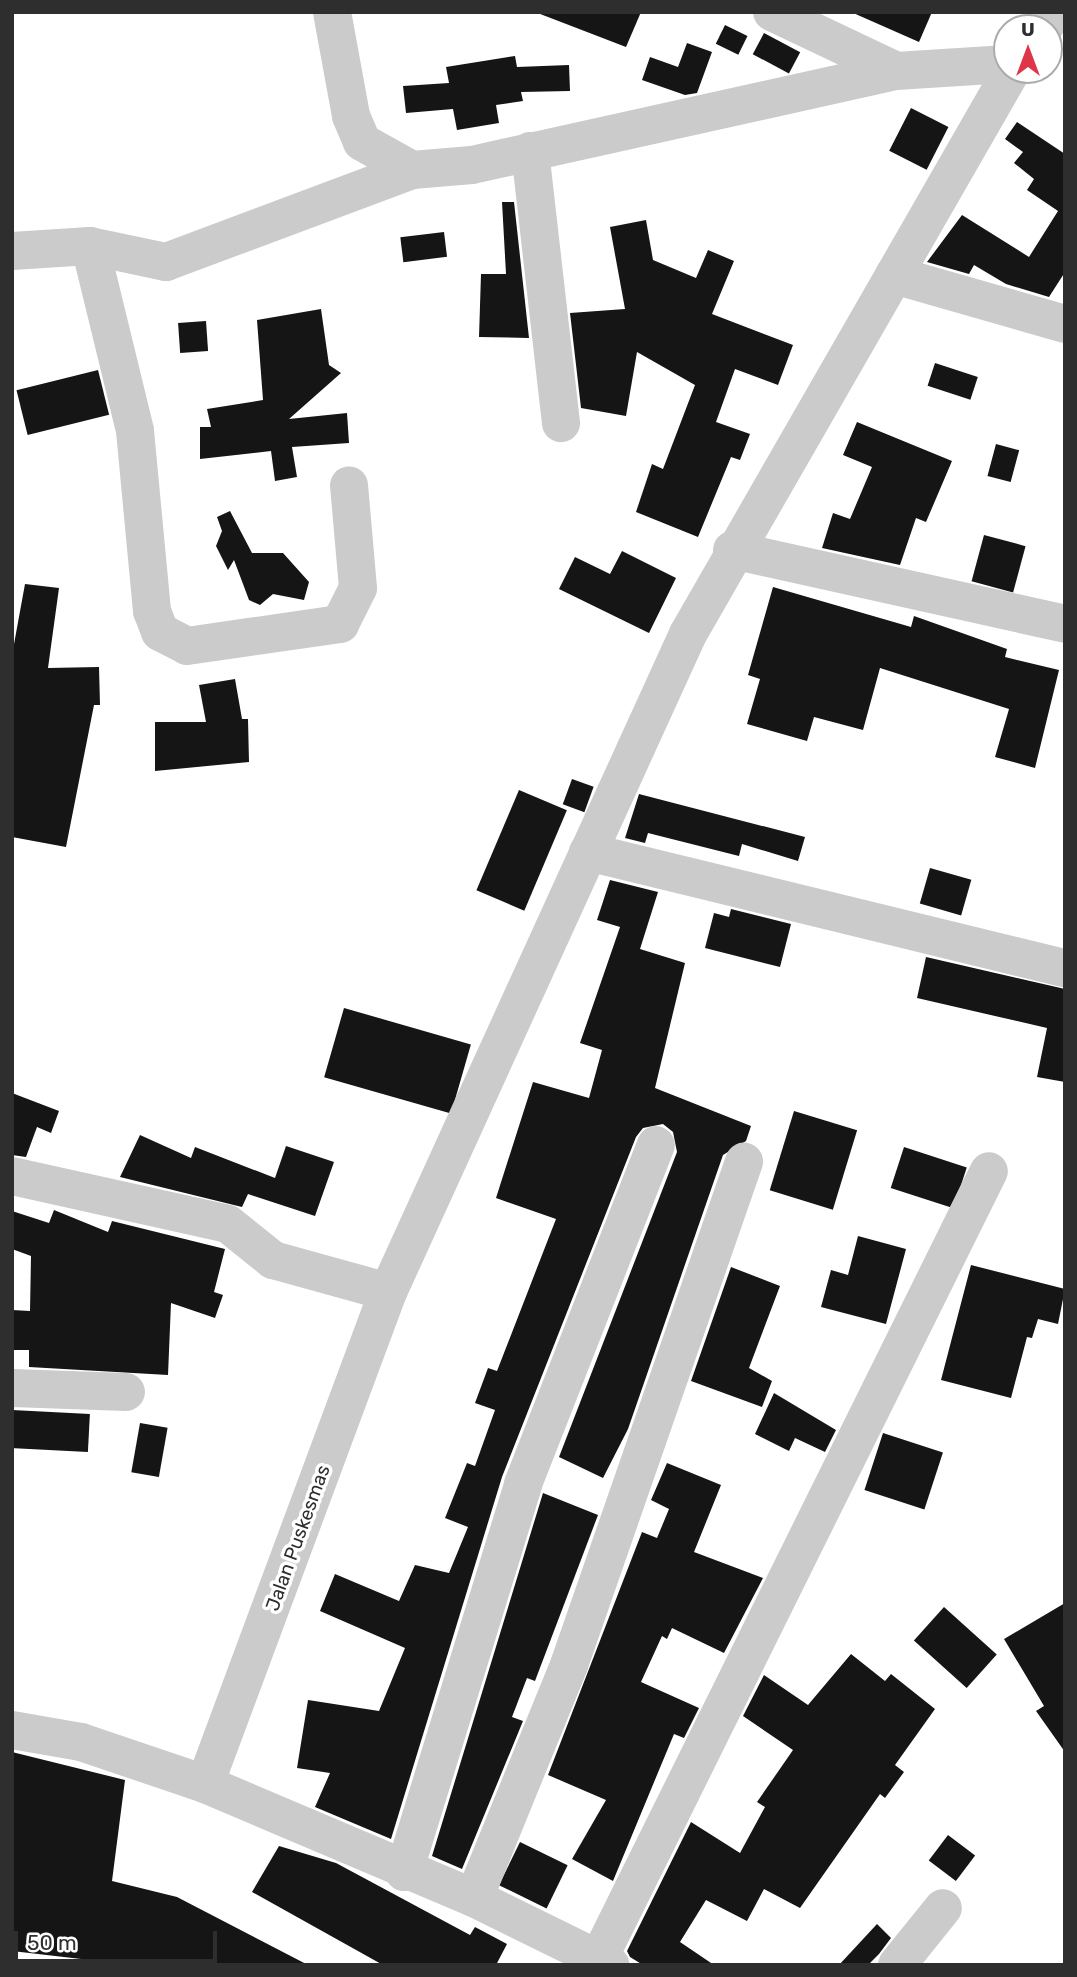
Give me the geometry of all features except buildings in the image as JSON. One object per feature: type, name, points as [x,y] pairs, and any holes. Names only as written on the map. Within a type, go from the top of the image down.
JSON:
[{"type":"street","points":[[332,12],[351,116],[362,142],[412,170]]},
{"type":"street","points":[[772,12],[896,71]]},
{"type":"street","points":[[12,251],[90,246],[166,262],[412,170],[530,151],[896,71],[993,65]]},
{"type":"street","name":"Jalan Puskesmas","points":[[205,1784],[388,1292],[588,852],[732,550],[1004,84]]},
{"type":"street","points":[[530,151],[561,423]]},
{"type":"street","points":[[90,246],[135,431],[152,611],[160,632],[187,646],[340,624],[358,588],[349,485]]},
{"type":"street","points":[[894,275],[1065,324]]},
{"type":"street","points":[[732,550],[1065,624]]},
{"type":"street","points":[[588,852],[1065,968]]},
{"type":"street","points":[[404,1872],[523,1484],[656,1145]]},
{"type":"street","points":[[474,1898],[569,1665],[744,1162]]},
{"type":"street","points":[[12,1730],[81,1742],[205,1784],[404,1872],[474,1898],[604,1961],[989,1171]]},
{"type":"street","points":[[12,1176],[228,1224],[273,1260],[388,1292]]},
{"type":"street","points":[[12,1388],[126,1392]]},
{"type":"street","points":[[897,1965],[943,1908]]}]
